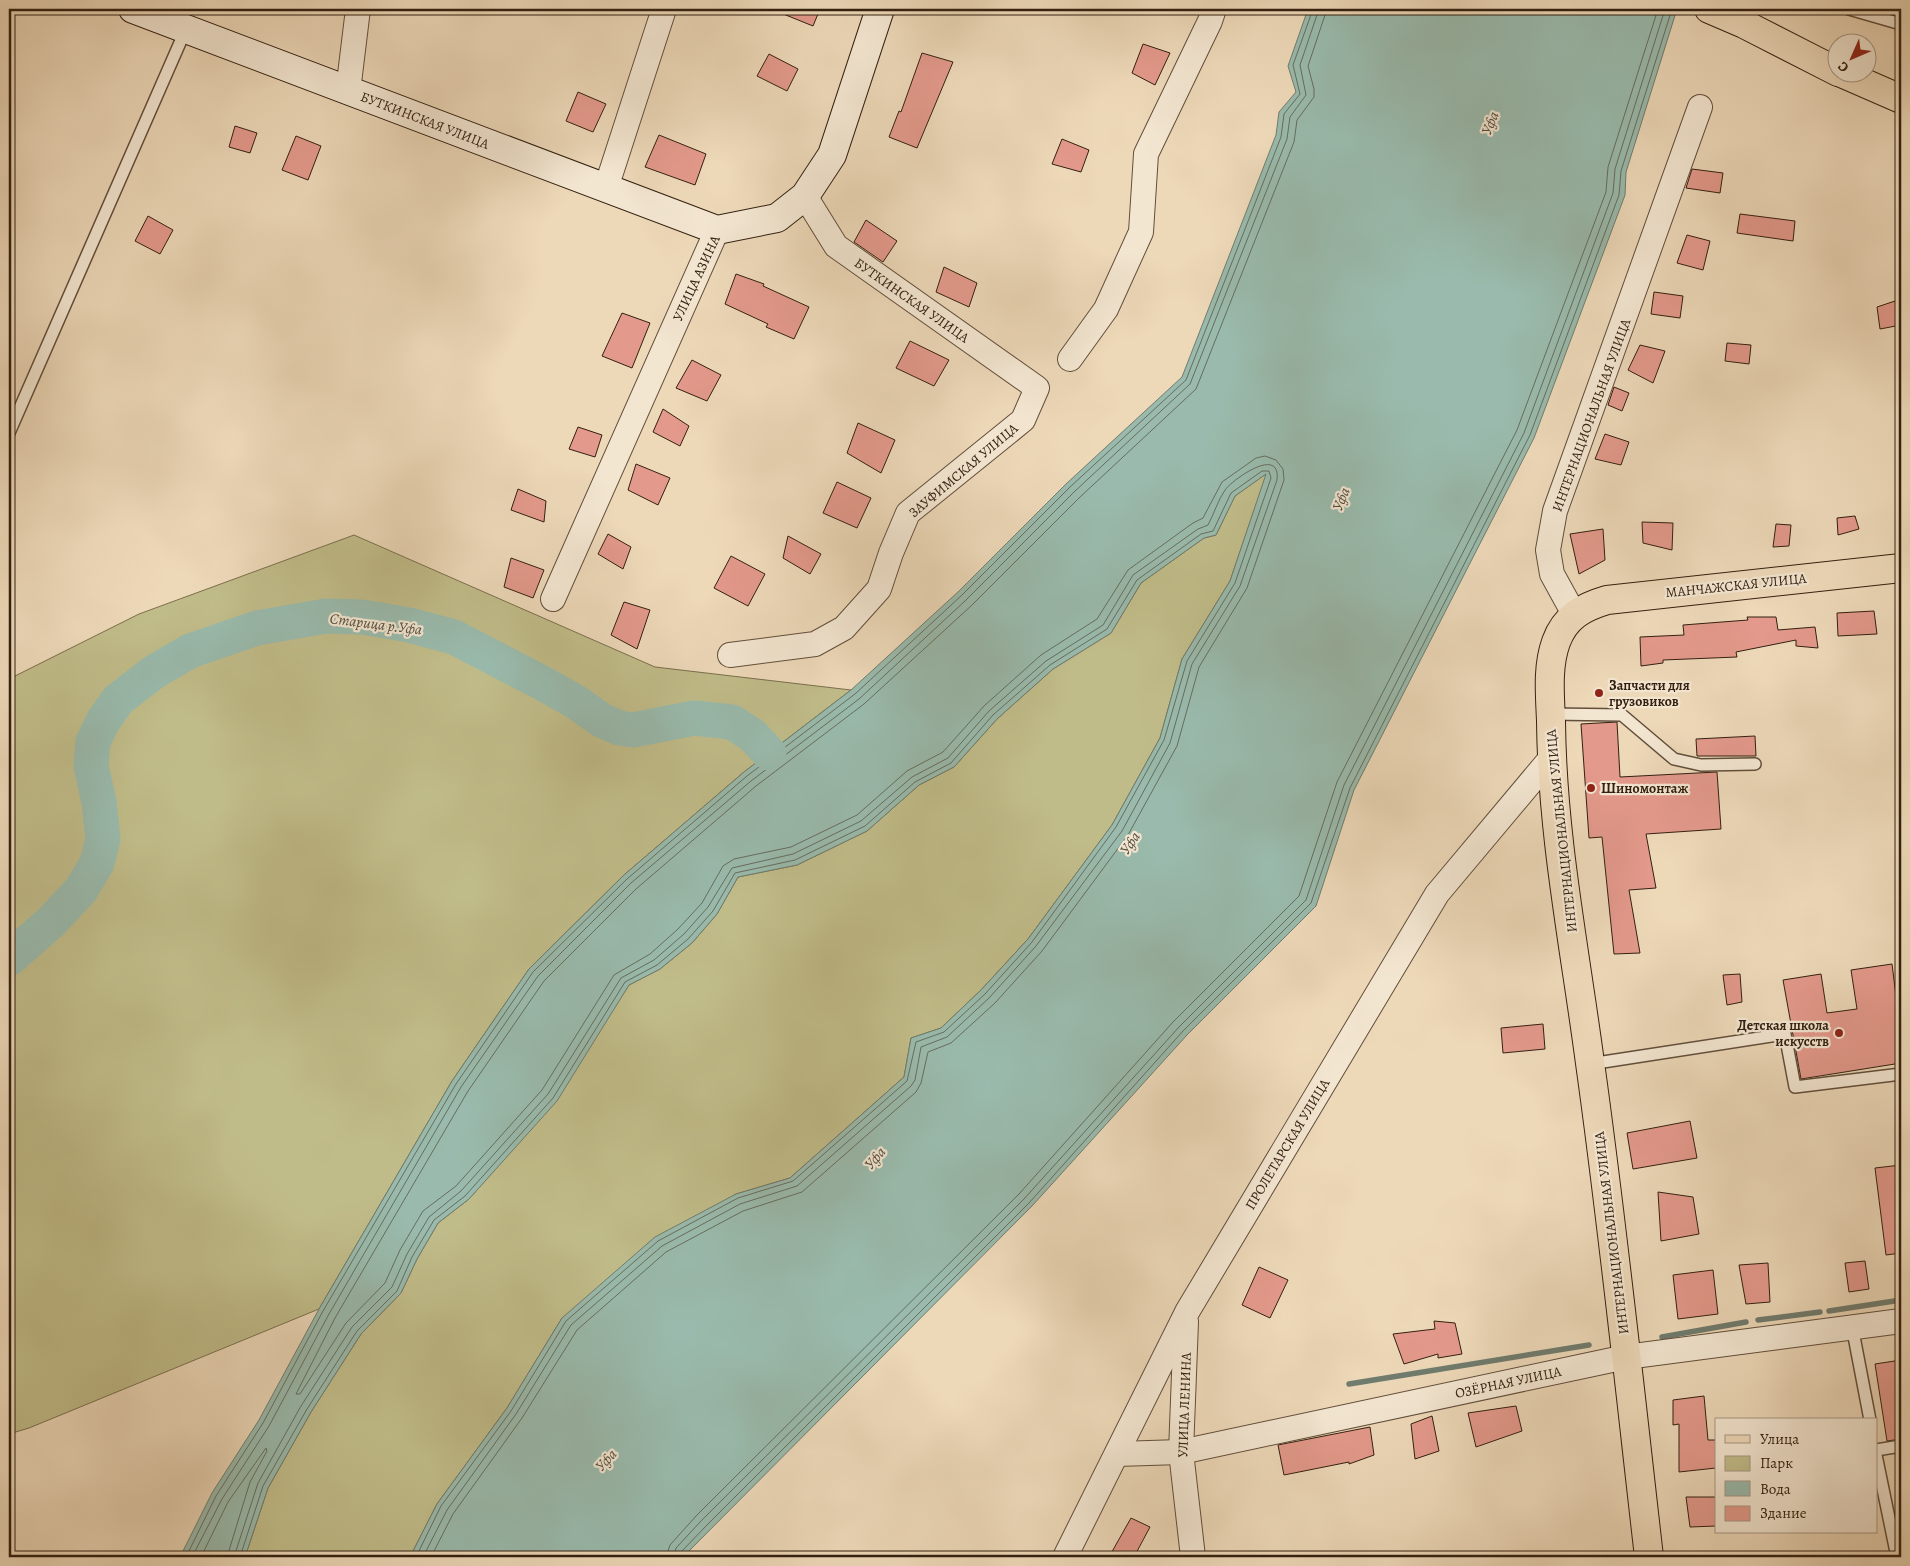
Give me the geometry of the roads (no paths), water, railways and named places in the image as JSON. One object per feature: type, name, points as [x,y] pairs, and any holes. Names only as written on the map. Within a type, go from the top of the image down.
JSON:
[{"type":"main road","points":[[1709,9],[1744,24],[1828,67]]},
{"type":"main road","points":[[1861,82],[1901,99]]},
{"type":"main road","name":"МАНЧАЖСКАЯ УЛИЦА","points":[[1574,614],[1589,605],[1646,594],[1901,568]]},
{"type":"main road","name":"ИНТЕРНАЦИОНАЛЬНАЯ УЛИЦА","points":[[1574,614],[1563,628],[1556,643],[1550,682],[1551,758],[1567,904],[1590,1064],[1649,1557]]},
{"type":"street","name":"БУТКИНСКАЯ УЛИЦА","points":[[133,9],[717,230]]},
{"type":"street","points":[[348,91],[358,9]]},
{"type":"street","points":[[606,188],[664,9]]},
{"type":"street","name":"УЛИЦА АЗИНА","points":[[553,599],[717,230],[777,218],[805,196],[832,155],[880,9]]},
{"type":"street","points":[[1070,359],[1106,309],[1141,232],[1146,154],[1214,9]]},
{"type":"street","name":"ИНТЕРНАЦИОНАЛЬНАЯ УЛИЦА","points":[[1574,614],[1552,574],[1548,550],[1555,512],[1700,108]]},
{"type":"street","name":"БУТКИНСКАЯ УЛИЦА","points":[[805,196],[836,246],[1037,388]]},
{"type":"street","name":"ЗАУФИМСКАЯ УЛИЦА","points":[[730,655],[815,644],[844,628],[879,589],[891,553],[908,513],[1023,420],[1037,388]]},
{"type":"street","name":"ПРОЛЕТАРСКАЯ УЛИЦА","points":[[1065,1557],[1187,1312],[1437,894],[1551,758]]},
{"type":"street","name":"УЛИЦА ЛЕНИНА","points":[[1187,1312],[1180,1452],[1193,1557]]},
{"type":"street","name":"ОЗЁРНАЯ УЛИЦА","points":[[1117,1454],[1180,1452],[1626,1357],[1901,1321]]},
{"type":"lane","points":[[1849,9],[1901,24]]},
{"type":"lane","points":[[9,433],[186,29]]},
{"type":"lane","points":[[1551,714],[1622,715],[1674,759],[1701,765],[1755,764]]},
{"type":"lane","points":[[1590,1064],[1786,1034],[1795,1087],[1901,1074]]},
{"type":"lane","points":[[1852,1326],[1870,1418]]},
{"type":"lane","points":[[1878,1450],[1901,1446]]},
{"type":"lane","points":[[1878,1464],[1898,1550]]},
{"type":"water","name":"Уфа","points":[[1308,9],[1677,9],[1626,172],[1625,195],[1534,438],[1354,790],[1316,906],[1187,1035],[1032,1206],[683,1557],[410,1557],[437,1504],[507,1408],[562,1318],[655,1237],[736,1194],[790,1178],[904,1077],[911,1038],[941,1028],[981,990],[1028,939],[1112,825],[1160,738],[1182,659],[1230,581],[1266,474],[1235,496],[1216,535],[1204,538],[1141,583],[1111,633],[1053,669],[997,719],[954,767],[919,785],[867,831],[797,865],[738,877],[717,914],[692,943],[660,969],[629,985],[557,1101],[469,1199],[438,1223],[417,1259],[401,1293],[361,1334],[311,1412],[268,1488],[245,1557],[180,1557],[212,1493],[259,1420],[319,1309],[452,1081],[529,969],[624,875],[744,772],[851,690],[959,591],[1066,484],[1182,377],[1276,135],[1279,112],[1296,92],[1288,66]]},
{"type":"waterway","name":"Старица р.Уфа","points":[[9,959],[51,922],[81,890],[97,863],[103,839],[99,802],[91,766],[93,742],[103,721],[118,700],[154,672],[190,651],[257,628],[326,616],[362,617],[409,625],[454,637],[544,684],[576,702],[601,720],[619,728],[633,730],[694,718],[732,722],[752,735],[769,753]]},
{"type":"waterway","points":[[1829,1311],[1901,1300]]},
{"type":"waterway","points":[[1758,1320],[1820,1312]]},
{"type":"waterway","points":[[1662,1337],[1746,1322]]},
{"type":"waterway","points":[[1349,1384],[1589,1345]]},
{"type":"place","name":"Запчасти для грузовиков","points":[[1599,693]]},
{"type":"place","name":"Шиномонтаж","points":[[1591,788]]},
{"type":"place","name":"Детская школа искусств","points":[[1839,1033]]}]
